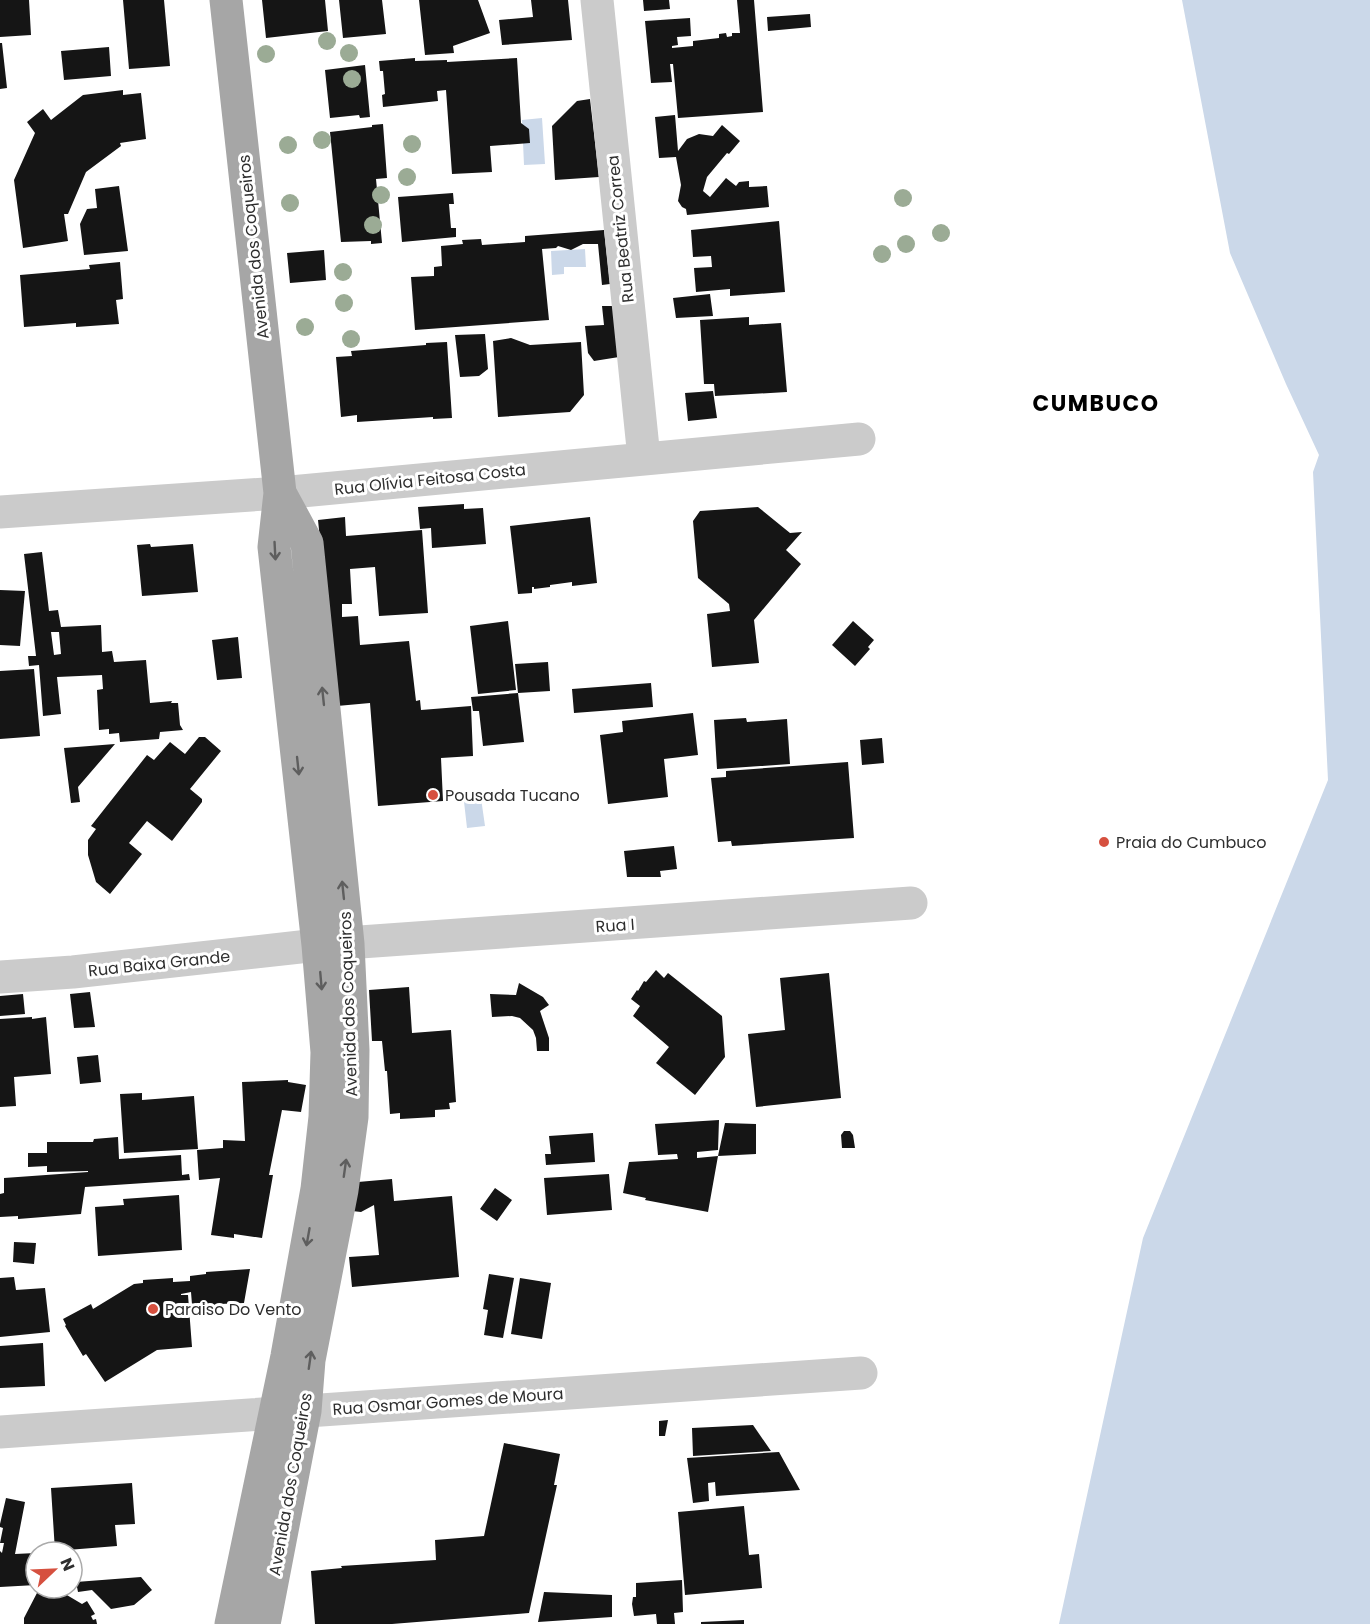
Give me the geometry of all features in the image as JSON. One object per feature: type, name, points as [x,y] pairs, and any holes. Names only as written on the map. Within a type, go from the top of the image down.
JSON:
[{"type":"main road","name":"Avenida dos Coqueiros","points":[[226,0],[280,493],[307,543],[333,945],[353,1050],[352,1117],[342,1190],[309,1360],[290,1412],[231,1624]]},
{"type":"main road","name":"Avenida dos Coqueiros","points":[[264,1624],[290,1412]]},
{"type":"street","name":"Rua Beatriz Correa","points":[[597,0],[644,458]]},
{"type":"street","name":"Rua Olívia Feitosa Costa","points":[[0,512],[280,493],[859,439]]},
{"type":"street","name":"Rua I","points":[[333,945],[911,903]]},
{"type":"street","name":"Rua Baixa Grande","points":[[0,977],[73,972],[333,945]]},
{"type":"street","name":"Rua Osmar Gomes de Moura","points":[[0,1432],[861,1373]]},
{"type":"water","points":[[1182,0],[1370,0],[1370,1624],[1059,1624],[1143,1238],[1328,780],[1313,472],[1319,455],[1230,253]]},
{"type":"water","points":[[542,118],[545,164],[524,165],[522,120]]},
{"type":"water","points":[[585,249],[586,267],[564,267],[564,274],[552,275],[551,251]]},
{"type":"water","points":[[489,790],[489,796],[481,798],[485,826],[467,828],[463,793]]},
{"type":"building","points":[[0,0],[29,0],[31,35],[0,37]]},
{"type":"building","points":[[123,0],[164,0],[170,66],[129,69]]},
{"type":"building","points":[[262,0],[325,0],[328,31],[266,38]]},
{"type":"building","points":[[339,0],[382,0],[386,34],[343,38]]},
{"type":"building","points":[[419,0],[478,0],[490,33],[453,46],[454,53],[425,55]]},
{"type":"building","points":[[531,0],[568,0],[572,40],[502,45],[499,20],[533,17]]},
{"type":"building","points":[[643,0],[669,0],[670,9],[644,11]]},
{"type":"building","points":[[737,0],[754,0],[763,112],[678,118],[673,64],[670,64],[672,82],[651,83],[645,21],[690,18],[691,36],[677,37],[678,45],[672,48],[693,46],[693,41],[719,38],[719,34],[726,33],[727,37],[732,36],[732,33],[740,33]]},
{"type":"building","points":[[810,14],[811,27],[768,31],[767,17]]},
{"type":"building","points":[[0,43],[2,43],[7,88],[0,89]]},
{"type":"building","points":[[109,47],[111,76],[64,80],[61,51]]},
{"type":"building","points":[[415,58],[415,61],[447,60],[447,62],[517,58],[521,123],[529,129],[530,143],[490,146],[492,172],[452,174],[446,90],[437,91],[438,101],[383,107],[382,95],[385,94],[383,71],[380,71],[379,61]]},
{"type":"building","points":[[365,65],[370,117],[360,118],[359,115],[330,118],[325,70]]},
{"type":"building","points":[[123,90],[123,95],[141,93],[146,139],[120,143],[121,146],[86,172],[68,214],[64,214],[68,241],[23,248],[14,180],[35,133],[27,122],[43,109],[51,120],[83,95]]},
{"type":"building","points":[[590,99],[599,177],[555,180],[552,126],[577,101]]},
{"type":"building","points":[[675,115],[678,151],[687,139],[699,134],[713,136],[722,125],[740,141],[707,177],[703,191],[710,197],[726,178],[736,186],[739,182],[749,181],[749,187],[767,186],[769,207],[687,215],[686,209],[678,201],[681,185],[676,157],[659,158],[655,117]]},
{"type":"building","points":[[383,124],[387,178],[376,179],[382,243],[341,242],[330,132]]},
{"type":"building","points":[[119,186],[128,251],[84,255],[80,224],[87,209],[97,208],[95,189]]},
{"type":"building","points":[[453,193],[454,204],[449,204],[451,228],[456,228],[456,237],[402,242],[398,197]]},
{"type":"building","points":[[779,221],[785,292],[730,296],[730,289],[696,292],[694,268],[712,267],[711,256],[693,257],[691,230]]},
{"type":"building","points":[[604,230],[610,284],[602,285],[598,244],[583,244],[571,250],[558,246],[542,249],[549,320],[415,330],[411,277],[434,276],[434,267],[442,266],[441,246],[463,244],[462,240],[481,239],[482,245],[525,242],[525,236]]},
{"type":"building","points":[[324,250],[326,280],[290,283],[287,253]]},
{"type":"building","points":[[120,262],[123,299],[116,300],[119,324],[76,327],[76,323],[24,327],[20,275],[90,269],[89,265]]},
{"type":"building","points":[[710,294],[713,316],[676,318],[673,298]]},
{"type":"building","points":[[602,306],[613,306],[619,357],[594,361],[588,353],[585,326],[604,325]]},
{"type":"building","points":[[749,317],[749,325],[781,323],[787,392],[715,396],[714,384],[704,384],[700,320]]},
{"type":"building","points":[[485,334],[488,369],[479,376],[460,377],[455,335]]},
{"type":"building","points":[[511,338],[530,345],[581,342],[584,395],[570,412],[498,417],[493,341]]},
{"type":"building","points":[[447,342],[452,418],[357,422],[357,415],[341,417],[336,357],[352,356],[351,351]]},
{"type":"building","points":[[713,391],[717,418],[688,421],[685,393]]},
{"type":"building","points":[[464,504],[464,509],[483,508],[486,544],[432,548],[431,528],[420,529],[418,507]]},
{"type":"building","points":[[758,507],[790,533],[802,532],[786,550],[801,564],[754,620],[759,663],[712,667],[707,614],[730,611],[729,604],[698,578],[693,521],[700,511]]},
{"type":"building","points":[[345,517],[346,536],[422,530],[428,613],[379,616],[375,567],[350,569],[352,604],[342,604],[342,617],[358,616],[360,645],[409,641],[416,701],[420,700],[421,710],[471,706],[473,756],[441,758],[443,801],[378,806],[370,703],[337,706],[318,520]]},
{"type":"building","points":[[590,517],[597,583],[572,586],[572,582],[534,589],[532,587],[532,593],[518,594],[510,526]]},
{"type":"building","points":[[150,544],[151,547],[193,544],[198,592],[142,596],[137,545]]},
{"type":"building","points":[[42,552],[49,611],[58,610],[61,627],[101,625],[102,652],[112,651],[114,662],[146,660],[150,703],[172,701],[171,703],[178,703],[180,725],[183,730],[160,732],[159,739],[120,742],[119,733],[109,734],[109,729],[99,730],[97,690],[103,689],[102,675],[57,677],[61,714],[43,716],[39,665],[29,666],[28,656],[36,656],[24,554]],"holes":[[[51,632],[59,632],[61,654],[54,655]]]},
{"type":"building","points":[[0,590],[25,591],[20,646],[0,645]]},
{"type":"building","points":[[508,621],[516,690],[478,694],[470,626]]},
{"type":"building","points":[[853,621],[874,640],[868,647],[870,649],[855,666],[832,645]]},
{"type":"building","points":[[238,637],[242,678],[217,680],[212,640]]},
{"type":"building","points":[[548,662],[550,691],[518,693],[515,664]]},
{"type":"building","points":[[34,669],[40,736],[0,739],[0,671]]},
{"type":"building","points":[[651,683],[653,707],[574,713],[572,689]]},
{"type":"building","points":[[518,693],[524,742],[483,746],[479,711],[473,711],[471,697]]},
{"type":"building","points":[[693,713],[698,755],[664,759],[668,797],[608,804],[600,735],[623,732],[622,721]]},
{"type":"building","points":[[746,718],[747,722],[787,719],[790,764],[717,769],[714,720]]},
{"type":"building","points":[[199,737],[205,737],[221,751],[190,789],[202,799],[202,802],[172,841],[147,821],[129,843],[142,854],[110,894],[96,882],[88,855],[88,840],[96,829],[91,826],[147,755],[154,760],[170,742],[185,754]]},
{"type":"building","points":[[882,738],[884,763],[862,765],[860,740]]},
{"type":"building","points":[[115,744],[78,787],[80,802],[71,803],[64,748]]},
{"type":"building","points":[[848,762],[854,838],[732,846],[731,841],[718,842],[711,778],[726,777],[726,771]]},
{"type":"building","points":[[674,846],[677,869],[660,871],[661,877],[627,877],[624,851]]},
{"type":"building","points":[[656,970],[664,978],[668,973],[722,1016],[725,1057],[695,1095],[656,1063],[669,1047],[633,1016],[640,1006],[631,999],[644,981],[646,982]]},
{"type":"building","points":[[829,973],[841,1098],[756,1107],[748,1034],[785,1030],[780,978]]},
{"type":"building","points":[[519,983],[543,997],[549,1005],[540,1011],[549,1038],[549,1051],[537,1051],[533,1030],[520,1018],[492,1017],[490,994],[516,995]]},
{"type":"building","points":[[409,987],[412,1033],[451,1030],[456,1102],[449,1103],[450,1109],[435,1110],[435,1117],[400,1119],[400,1113],[390,1114],[382,1041],[372,1041],[369,990]]},
{"type":"building","points":[[90,992],[95,1027],[74,1028],[70,994]]},
{"type":"building","points":[[23,994],[25,1014],[0,1016],[0,996]]},
{"type":"building","points":[[32,1017],[32,1019],[46,1017],[51,1074],[14,1077],[16,1106],[0,1107],[0,1019]]},
{"type":"building","points":[[98,1055],[101,1082],[80,1084],[77,1057]]},
{"type":"building","points":[[288,1080],[288,1082],[306,1085],[301,1112],[282,1110],[269,1175],[273,1175],[262,1238],[234,1234],[234,1238],[211,1235],[220,1178],[199,1180],[197,1150],[223,1148],[223,1140],[245,1141],[242,1082]]},
{"type":"building","points":[[142,1093],[142,1100],[194,1096],[198,1149],[124,1153],[120,1094]]},
{"type":"building","points":[[719,1120],[718,1150],[697,1152],[697,1158],[718,1156],[708,1212],[645,1200],[646,1198],[623,1193],[629,1162],[678,1159],[677,1154],[658,1155],[655,1124]]},
{"type":"building","points":[[725,1123],[756,1124],[756,1154],[718,1156]]},
{"type":"building","points":[[844,1131],[850,1131],[853,1135],[855,1148],[842,1148],[841,1135]]},
{"type":"building","points":[[593,1133],[595,1162],[546,1165],[545,1154],[551,1154],[549,1136]]},
{"type":"building","points":[[118,1137],[119,1159],[181,1155],[182,1175],[189,1174],[190,1180],[85,1187],[81,1214],[18,1219],[18,1216],[0,1217],[0,1194],[4,1193],[4,1178],[88,1172],[47,1172],[47,1166],[28,1167],[28,1153],[47,1153],[47,1142],[93,1142],[94,1139]]},
{"type":"building","points":[[609,1174],[612,1210],[547,1215],[544,1178]]},
{"type":"building","points":[[392,1179],[394,1201],[452,1196],[459,1277],[352,1287],[349,1257],[379,1255],[374,1205],[361,1212],[352,1211],[358,1182]]},
{"type":"building","points":[[495,1188],[512,1200],[497,1221],[480,1209]]},
{"type":"building","points":[[179,1195],[182,1250],[98,1256],[95,1207],[124,1205],[123,1199]]},
{"type":"building","points":[[14,1242],[36,1243],[34,1264],[13,1262]]},
{"type":"building","points":[[250,1269],[244,1303],[220,1304],[221,1315],[193,1317],[191,1292],[181,1294],[188,1295],[192,1347],[157,1350],[105,1382],[86,1354],[83,1356],[65,1326],[63,1319],[91,1304],[93,1309],[134,1284],[143,1283],[143,1280],[173,1278],[173,1282],[190,1281],[190,1276],[206,1274],[206,1272]]},
{"type":"building","points":[[489,1274],[514,1278],[503,1338],[484,1335],[488,1310],[483,1309]]},
{"type":"building","points":[[14,1277],[16,1290],[45,1288],[50,1332],[0,1337],[0,1278]]},
{"type":"building","points":[[520,1278],[551,1283],[542,1339],[511,1334]]},
{"type":"building","points":[[43,1343],[45,1386],[0,1388],[0,1346]]},
{"type":"building","points":[[668,1420],[665,1436],[659,1436],[659,1421]]},
{"type":"building","points":[[753,1425],[771,1451],[693,1456],[692,1428]]},
{"type":"building","points":[[504,1443],[560,1454],[554,1485],[557,1485],[529,1613],[392,1624],[315,1624],[311,1571],[342,1568],[341,1566],[436,1560],[435,1540],[484,1536]]},
{"type":"building","points":[[779,1452],[800,1490],[716,1496],[715,1482],[708,1483],[709,1501],[693,1503],[687,1458]]},
{"type":"building","points":[[132,1483],[135,1524],[115,1525],[117,1546],[84,1549],[84,1540],[54,1540],[51,1488]]},
{"type":"building","points":[[6,1498],[25,1502],[15,1554],[24,1554],[24,1586],[0,1587],[0,1551],[2,1553],[4,1543],[0,1543],[3,1528],[0,1524]]},
{"type":"building","points":[[744,1506],[749,1555],[759,1554],[762,1588],[685,1595],[678,1512]]},
{"type":"building","points":[[141,1577],[152,1590],[134,1605],[111,1609],[92,1590],[84,1591],[84,1581]]},
{"type":"building","points":[[682,1580],[683,1612],[674,1613],[675,1624],[657,1624],[656,1614],[634,1616],[632,1604],[633,1597],[636,1597],[636,1583]]},
{"type":"building","points":[[544,1592],[612,1595],[612,1617],[538,1622]]},
{"type":"building","points":[[33,1600],[75,1600],[82,1604],[87,1601],[95,1614],[91,1616],[93,1620],[96,1619],[97,1624],[24,1624],[24,1618]]},
{"type":"building","points":[[744,1620],[744,1624],[701,1624],[701,1622]]},
{"type":"place","name":"Pousada Tucano","points":[[433,795]]},
{"type":"place","name":"Praia do Cumbuco","points":[[1104,842]]},
{"type":"place","name":"Paraiso Do Vento","points":[[153,1309]]},
{"type":"district","name":"CUMBUCO","points":[[1096,403]]}]
